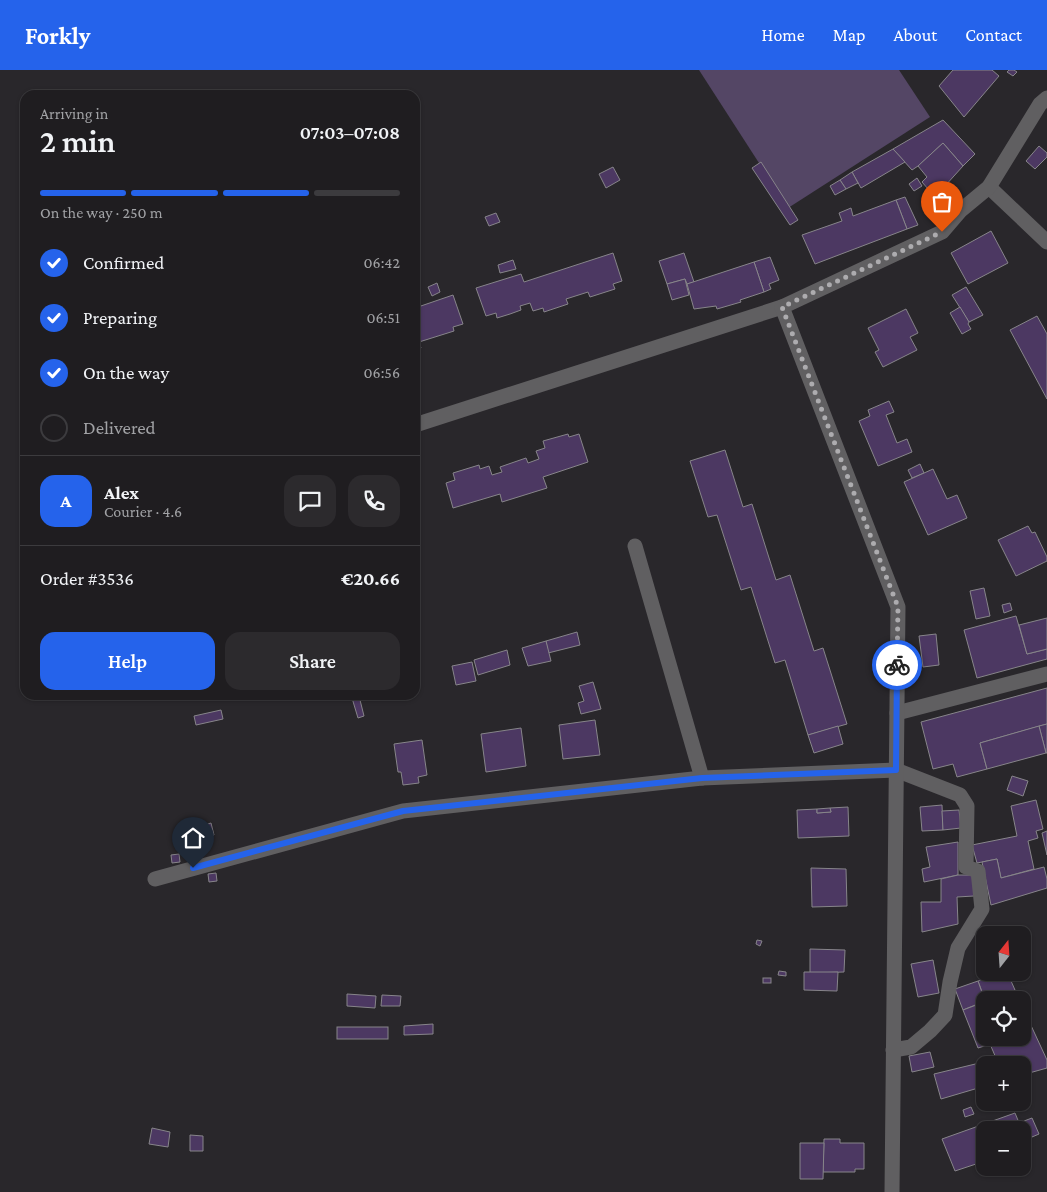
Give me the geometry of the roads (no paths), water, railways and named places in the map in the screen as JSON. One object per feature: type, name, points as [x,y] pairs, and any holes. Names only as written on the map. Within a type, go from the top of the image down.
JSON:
[{"type":"street","points":[[420,422],[782,307],[942,232],[960,211],[989,187],[1040,104],[1047,98]]},
{"type":"street","points":[[989,187],[1047,242]]},
{"type":"street","points":[[782,307],[898,607],[892,1192]]},
{"type":"street","points":[[635,546],[702,778]]},
{"type":"street","points":[[896,713],[1047,674]]},
{"type":"street","points":[[155,879],[403,811],[702,778],[896,770],[960,795],[968,806],[966,867],[978,871],[982,909],[958,948],[945,1015],[930,1032],[911,1047],[893,1050]]}]
